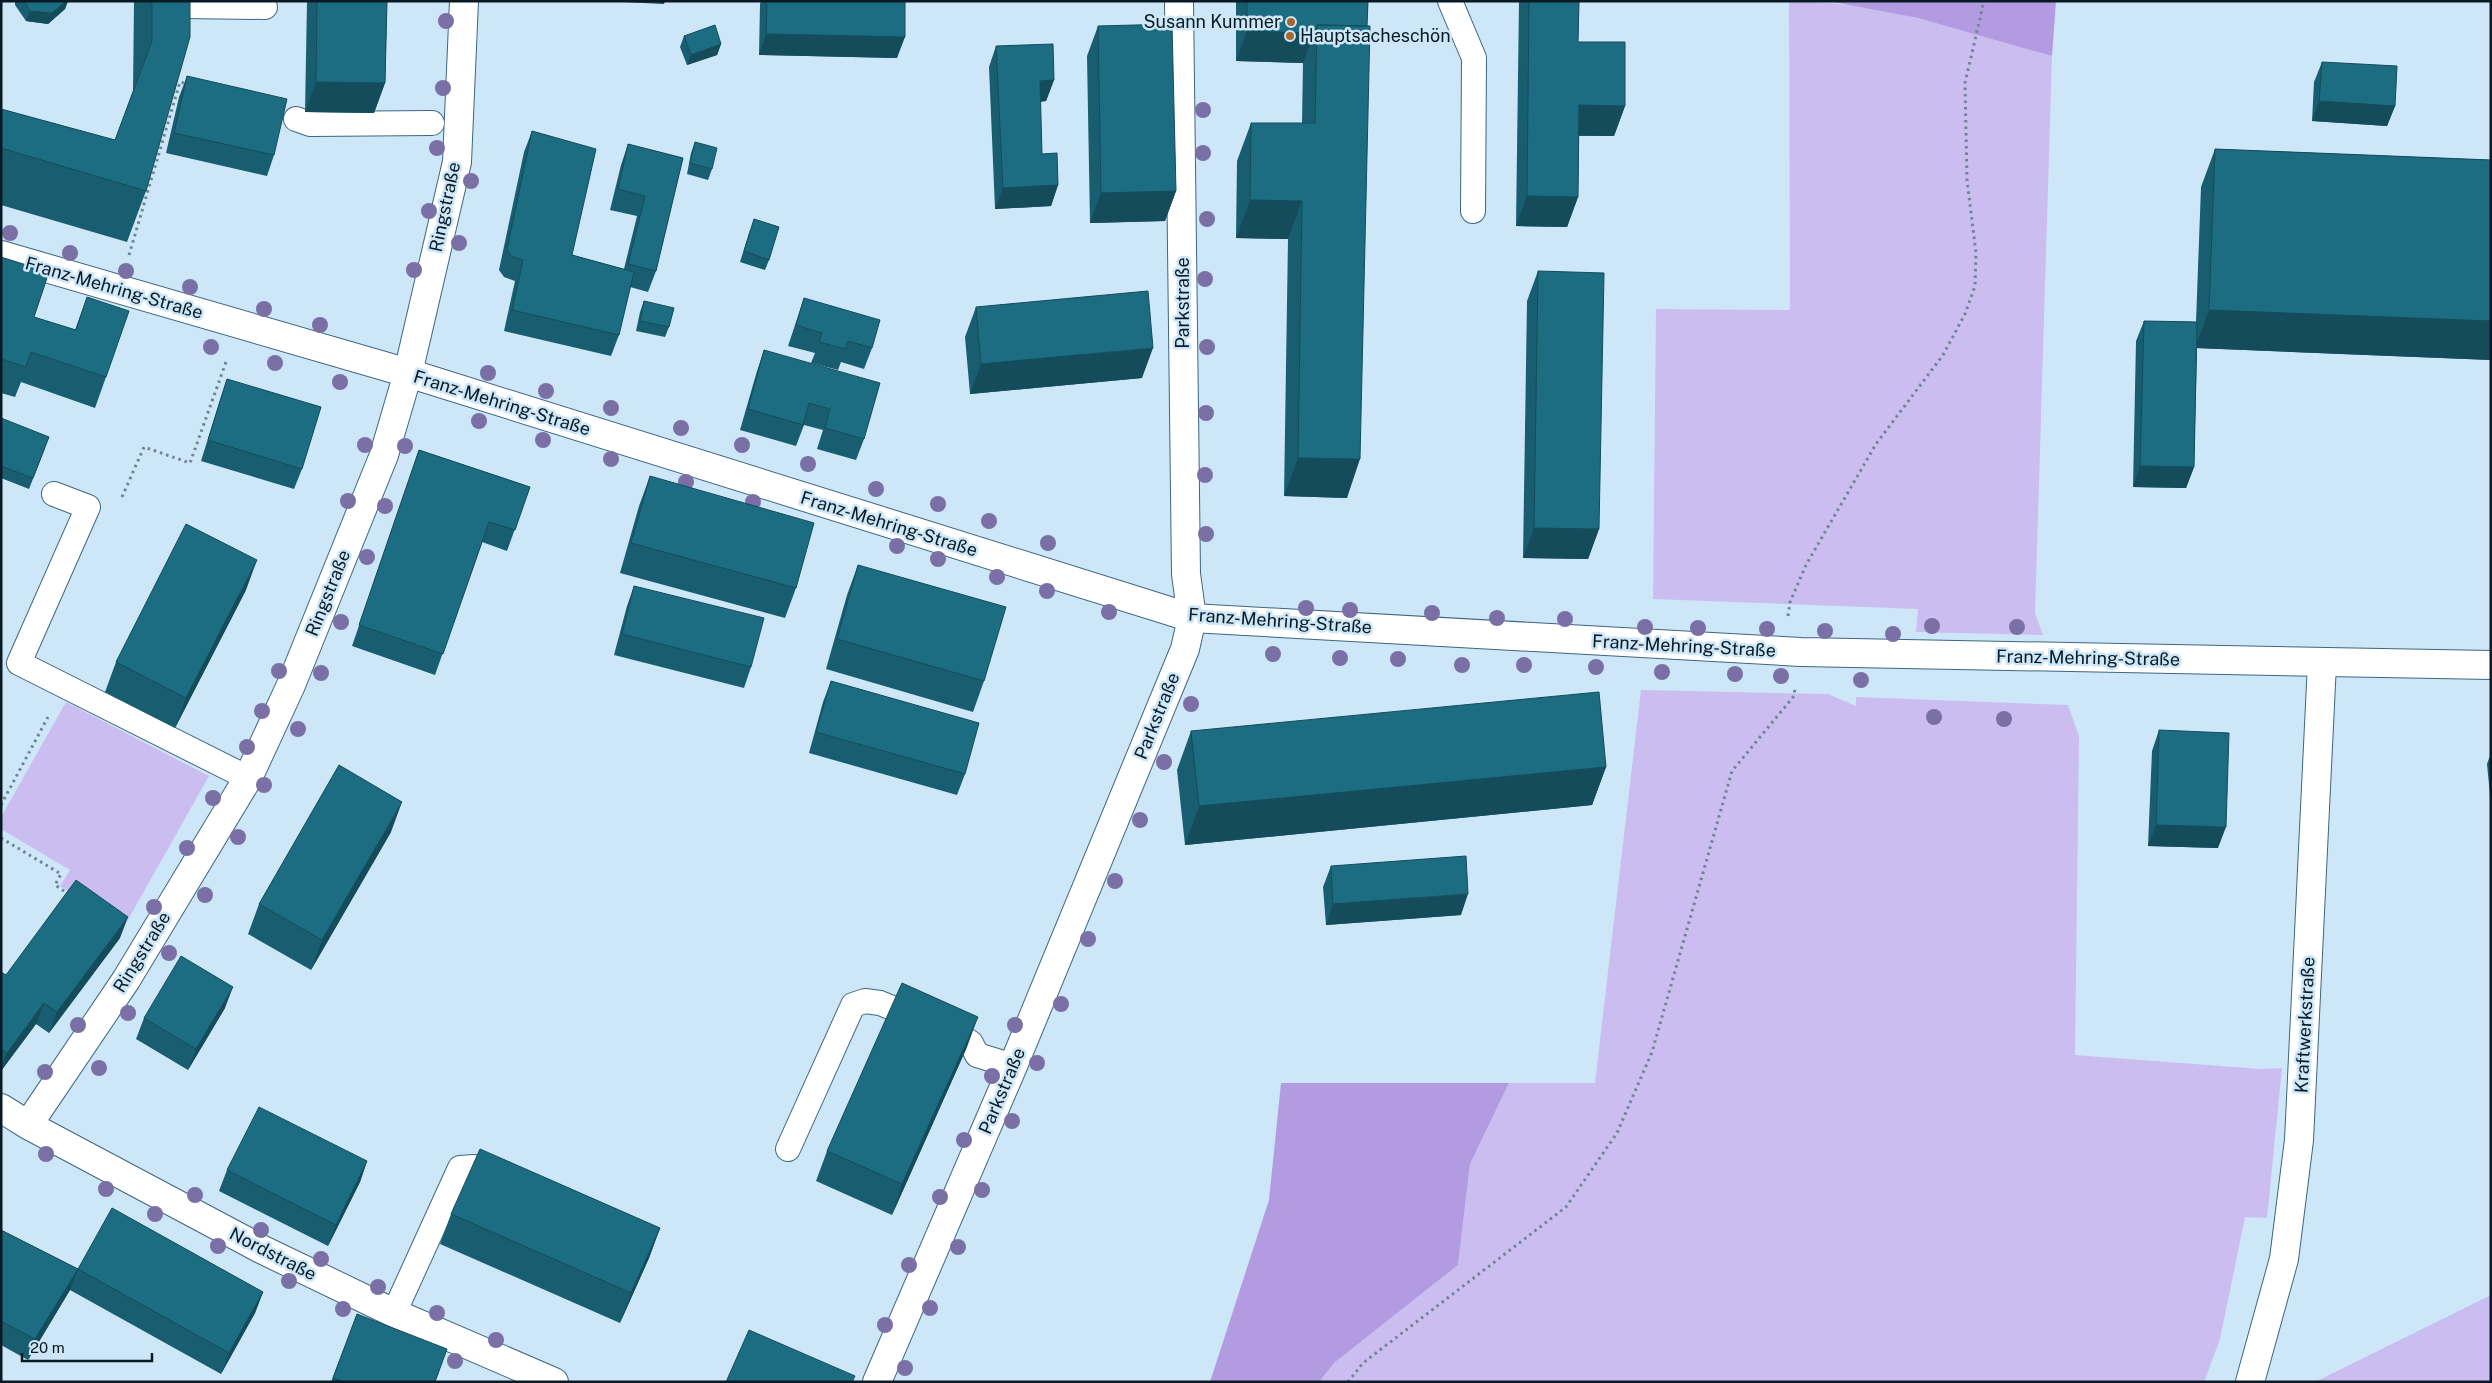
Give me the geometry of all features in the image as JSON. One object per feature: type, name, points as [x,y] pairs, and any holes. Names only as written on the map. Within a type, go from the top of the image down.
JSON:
[{"type":"street","name":"Ringstraße","points":[[28,1125],[126,980],[248,778],[291,686],[381,464],[408,373],[456,162],[464,1]]},
{"type":"street","name":"Parkstraße","points":[[877,1382],[1013,1066],[1185,649],[1192,618],[1186,574],[1179,1]]},
{"type":"street","name":"Franz-Mehring-Straße","points":[[1,255],[408,373],[1192,618],[1793,652],[2491,665]]},
{"type":"street","name":"Kraftwerkstraße","points":[[2250,1382],[2284,1259],[2299,1140],[2322,663]]},
{"type":"street","name":"Nordstraße","points":[[1,1108],[28,1125],[261,1249],[394,1314],[554,1382]]},
{"type":"lane","points":[[183,1],[184,6],[265,7]]},
{"type":"lane","points":[[1450,1],[1474,58],[1473,211]]},
{"type":"lane","points":[[296,119],[310,124],[432,123]]},
{"type":"lane","points":[[54,494],[88,507],[19,663],[248,778]]},
{"type":"lane","points":[[788,1149],[852,1005],[864,1001],[880,1003],[958,1035],[971,1043],[977,1055],[1013,1066]]},
{"type":"lane","points":[[394,1314],[460,1168],[474,1167],[526,1186]]},
{"type":"path","points":[[1348,1382],[1363,1363],[1566,1207],[1616,1133],[1652,1052],[1732,771],[1794,696],[1790,602],[1806,565],[1876,444],[1943,355],[1965,314],[1975,286],[1976,253],[1967,180],[1965,83],[1984,1]]},
{"type":"path","points":[[118,289],[180,82],[189,84]]},
{"type":"path","points":[[88,507],[115,514],[144,447],[190,463],[229,353]]},
{"type":"path","points":[[1,805],[65,686]]},
{"type":"path","points":[[1,838],[61,874],[55,885],[78,900]]},
{"type":"shaded area","points":[[1789,1],[1823,2],[1889,12],[1922,19],[2052,56],[2035,613],[2043,635],[1916,632],[1918,609],[1653,599],[1656,309],[1790,310]]},
{"type":"shaded area","points":[[1828,1],[2056,1],[2052,56],[1918,18]]},
{"type":"shaded area","points":[[1641,690],[1828,694],[1856,706],[1856,697],[2068,705],[2079,736],[2075,1055],[2261,1069],[2282,1068],[2267,1218],[2245,1217],[2220,1339],[2204,1382],[1319,1382],[1334,1363],[1458,1265],[1470,1164],[1509,1083],[1595,1083]]},
{"type":"shaded area","points":[[66,702],[209,776],[125,925],[60,886],[70,870],[1,829],[1,817]]},
{"type":"shaded area","points":[[1281,1083],[1509,1083],[1470,1164],[1458,1265],[1334,1363],[1319,1382],[1210,1382],[1269,1200]]},
{"type":"shaded area","points":[[2491,1295],[2491,1382],[2315,1382]]},
{"type":"building","points":[[24,1],[66,1],[52,13],[30,11]]},
{"type":"building","points":[[152,1],[190,1],[190,37],[146,191],[1,148],[1,109],[115,140],[152,41]]},
{"type":"building","points":[[317,1],[387,1],[385,83],[316,82]]},
{"type":"building","points":[[767,1],[905,1],[905,37],[766,34]]},
{"type":"building","points":[[1247,1],[1368,1],[1367,26],[1317,25],[1314,33],[1247,31]]},
{"type":"building","points":[[1529,1],[1579,1],[1578,42],[1625,42],[1625,106],[1579,105],[1578,197],[1527,196]]},
{"type":"building","points":[[1172,24],[1176,191],[1101,193],[1098,26]]},
{"type":"building","points":[[715,25],[721,44],[691,55],[684,36]]},
{"type":"building","points":[[1317,25],[1370,26],[1360,459],[1298,458],[1302,201],[1250,200],[1251,123],[1315,123]]},
{"type":"building","points":[[1053,44],[1054,80],[1040,81],[1042,154],[1057,153],[1058,185],[1003,188],[996,46]]},
{"type":"building","points":[[2322,62],[2397,66],[2395,106],[2319,101]]},
{"type":"building","points":[[187,76],[287,99],[274,155],[174,133]]},
{"type":"building","points":[[532,131],[596,149],[572,255],[634,272],[619,335],[512,310],[523,260],[511,256],[507,249]]},
{"type":"building","points":[[695,142],[717,148],[712,169],[690,163]]},
{"type":"building","points":[[628,144],[683,158],[656,271],[628,264],[645,196],[618,189]]},
{"type":"building","points":[[2215,149],[2491,160],[2491,321],[2209,310]]},
{"type":"building","points":[[754,219],[779,227],[769,260],[744,251]]},
{"type":"building","points":[[1,257],[49,272],[34,317],[76,330],[87,297],[129,311],[106,377],[31,352],[26,367],[1,359]]},
{"type":"building","points":[[1538,271],[1604,273],[1599,529],[1534,528]]},
{"type":"building","points":[[1148,291],[1153,348],[981,364],[976,307]]},
{"type":"building","points":[[804,298],[880,320],[872,348],[848,341],[845,349],[819,342],[822,333],[796,325]]},
{"type":"building","points":[[644,301],[674,308],[669,327],[640,321]]},
{"type":"building","points":[[2144,321],[2197,322],[2194,467],[2140,466]]},
{"type":"building","points":[[764,350],[880,383],[864,439],[825,428],[830,409],[809,403],[803,425],[748,409]]},
{"type":"building","points":[[227,379],[321,407],[302,469],[208,440]]},
{"type":"building","points":[[1,418],[49,437],[33,478],[1,466]]},
{"type":"building","points":[[419,450],[530,487],[515,530],[489,522],[443,654],[359,625]]},
{"type":"building","points":[[650,476],[814,523],[796,588],[631,543]]},
{"type":"building","points":[[186,524],[257,560],[186,698],[116,662]]},
{"type":"building","points":[[858,565],[1006,607],[984,681],[837,639]]},
{"type":"building","points":[[634,586],[764,618],[751,667],[622,634]]},
{"type":"building","points":[[831,681],[979,723],[965,774],[816,732]]},
{"type":"building","points":[[1599,692],[1606,767],[1199,806],[1191,731]]},
{"type":"building","points":[[2159,730],[2229,733],[2226,827],[2156,825]]},
{"type":"building","points":[[339,765],[402,802],[322,940],[259,904]]},
{"type":"building","points":[[1466,856],[1468,894],[1333,904],[1331,866]]},
{"type":"building","points":[[76,880],[128,917],[57,1012],[44,1003],[7,1053],[1,1049],[1,972],[6,975]]},
{"type":"building","points":[[181,956],[233,987],[196,1049],[144,1018]]},
{"type":"building","points":[[902,983],[978,1017],[902,1184],[827,1151]]},
{"type":"building","points":[[259,1107],[367,1161],[336,1225],[227,1170]]},
{"type":"building","points":[[480,1149],[660,1228],[631,1293],[451,1214]]},
{"type":"building","points":[[112,1208],[263,1292],[229,1353],[78,1269]]},
{"type":"building","points":[[1,1230],[78,1269],[35,1339],[1,1321]]},
{"type":"building","points":[[357,1314],[447,1349],[435,1382],[344,1382],[333,1378]]},
{"type":"building","points":[[749,1330],[855,1376],[852,1382],[726,1382]]},
{"type":"place","name":"Susann Kummer","points":[[1291,22]]},
{"type":"place","name":"Hauptsacheschön","points":[[1290,36]]}]
